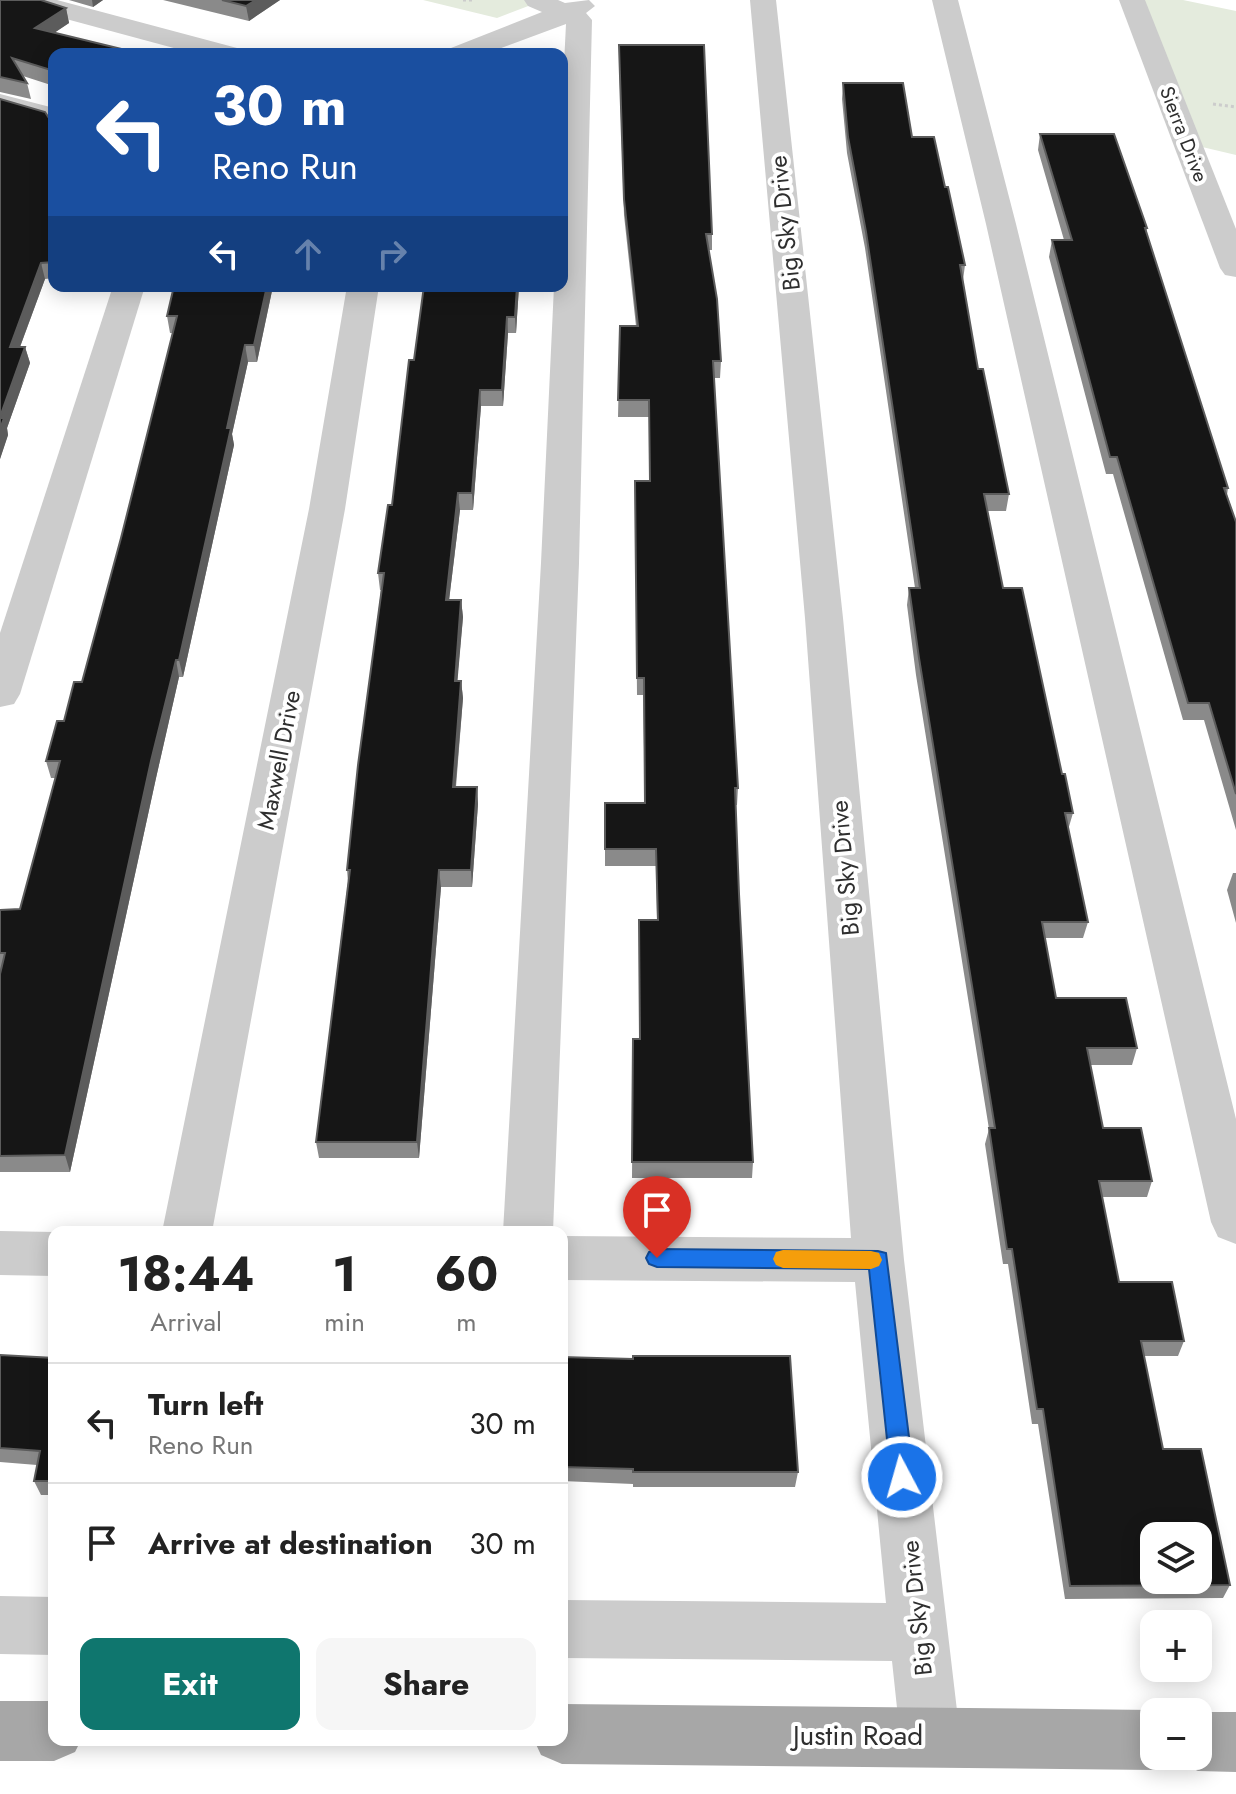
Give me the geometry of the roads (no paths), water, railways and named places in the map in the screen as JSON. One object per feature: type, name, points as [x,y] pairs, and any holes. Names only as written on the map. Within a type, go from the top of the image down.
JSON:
[{"type":"main road","points":[[0,1731],[48,1731]]},
{"type":"main road","name":"Justin Road","points":[[568,1734],[1140,1740]]},
{"type":"main road","points":[[1212,1741],[1236,1742]]},
{"type":"street","points":[[27,0],[205,48]]},
{"type":"street","name":"Big Sky Drive","points":[[763,0],[824,618],[878,1260],[930,1736]]},
{"type":"street","points":[[945,0],[1001,224],[1236,1222]]},
{"type":"street","name":"Sierra Drive","points":[[1132,0],[1207,160],[1236,268]]},
{"type":"street","points":[[474,48],[567,4],[579,20],[559,579],[528,1226]]},
{"type":"street","points":[[0,102],[48,115]]},
{"type":"street","points":[[0,694],[127,292]]},
{"type":"street","name":"Maxwell Drive","points":[[188,1226],[327,509],[362,292]]},
{"type":"street","points":[[0,1253],[48,1254]]},
{"type":"street","points":[[568,1258],[878,1260]]},
{"type":"street","points":[[0,1625],[48,1626]]},
{"type":"street","points":[[568,1629],[920,1632]]}]
